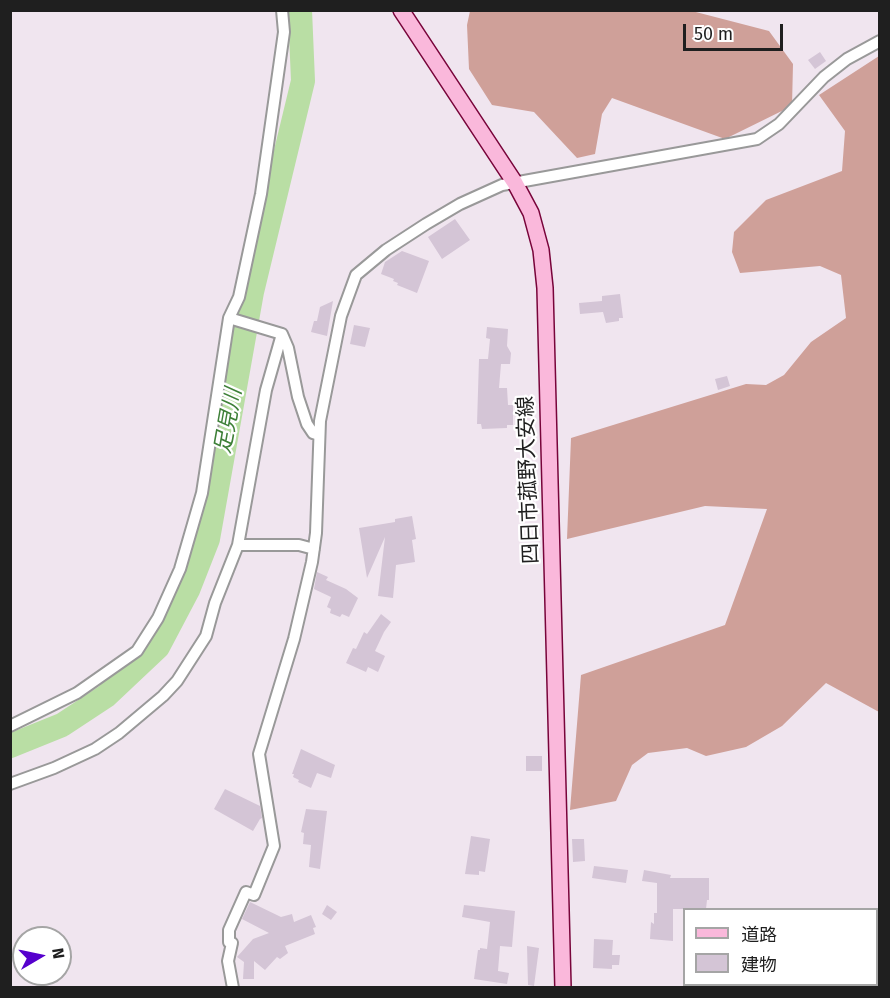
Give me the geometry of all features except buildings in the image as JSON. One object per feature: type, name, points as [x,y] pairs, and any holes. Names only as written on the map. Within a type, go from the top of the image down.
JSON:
[{"type":"main road","name":"四日市菰野大安線","points":[[401,10],[515,183],[531,213],[541,250],[545,288],[563,987]]},
{"type":"street","points":[[10,726],[77,693],[137,651],[158,618],[180,569],[202,493],[228,318],[239,297],[261,194],[284,33],[282,10]]},
{"type":"street","points":[[233,987],[228,961],[232,943],[228,942],[229,930],[246,892],[254,895],[274,846],[259,754],[294,639],[314,549],[319,435],[337,331],[356,275],[386,250],[460,204],[502,185],[757,139],[779,124],[824,77],[847,59],[879,41]]},
{"type":"street","points":[[228,318],[282,334]]},
{"type":"street","points":[[282,334],[288,348],[298,397],[307,424],[313,433],[319,435]]},
{"type":"street","points":[[10,784],[54,768],[95,749],[119,733],[163,696],[177,681],[206,636],[215,603],[238,545],[266,390],[282,334]]},
{"type":"street","points":[[238,545],[299,545],[314,549]]},
{"type":"shaded area","points":[[470,11],[692,11],[769,31],[793,64],[792,106],[725,139],[612,98],[602,114],[595,154],[577,158],[534,112],[492,105],[469,69],[467,25]]},
{"type":"shaded area","points":[[879,56],[879,712],[826,683],[782,726],[746,747],[706,756],[687,748],[648,753],[632,765],[616,801],[570,810],[581,675],[725,625],[767,509],[705,506],[567,539],[571,438],[746,384],[766,385],[784,375],[811,342],[846,318],[841,275],[820,266],[740,273],[732,252],[734,232],[766,200],[842,171],[845,131],[819,95]]},
{"type":"waterway","name":"足見川","points":[[10,746],[62,725],[106,696],[158,647],[188,590],[208,539],[252,292],[303,81],[300,10]]}]
